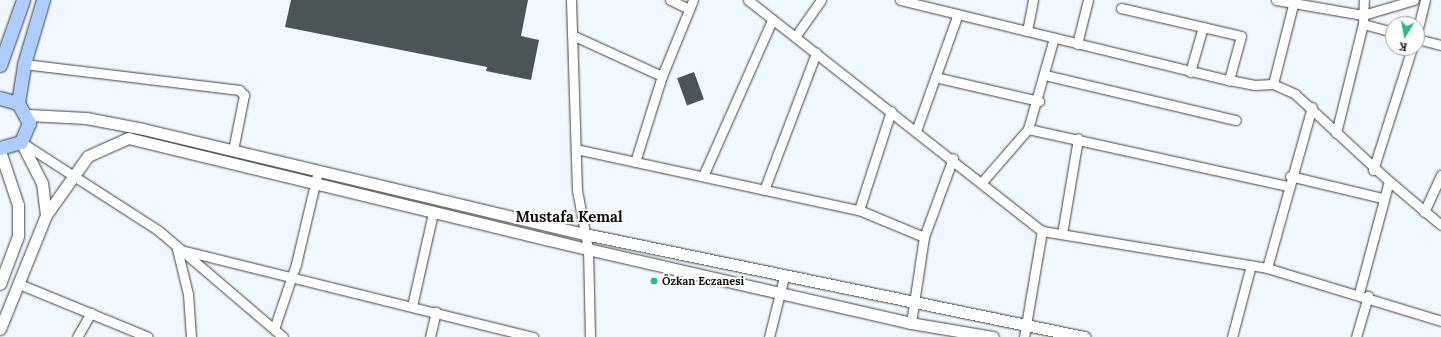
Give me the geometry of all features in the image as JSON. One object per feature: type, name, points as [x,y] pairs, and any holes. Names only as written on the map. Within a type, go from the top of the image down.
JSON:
[{"type":"main road","points":[[1,58],[23,0]]},
{"type":"main road","points":[[18,103],[24,64],[43,0]]},
{"type":"main road","points":[[0,98],[18,103],[28,116],[28,130],[21,142],[0,150]]},
{"type":"street","points":[[571,0],[577,190],[588,249],[590,337]]},
{"type":"street","points":[[635,162],[662,76],[691,4],[670,0]]},
{"type":"street","points":[[748,0],[916,131],[953,158],[1042,231],[1267,268],[1359,293],[1441,321]]},
{"type":"street","points":[[795,37],[821,0]]},
{"type":"street","points":[[900,0],[932,4],[958,14],[1190,72],[1254,85],[1273,84],[1312,107],[1373,170],[1389,181],[1441,225]]},
{"type":"street","points":[[1027,31],[1033,0]]},
{"type":"street","points":[[1076,44],[1088,0]]},
{"type":"street","points":[[1276,0],[1293,5],[1363,15],[1414,0]]},
{"type":"street","points":[[1336,133],[1363,24],[1364,0]]},
{"type":"street","points":[[1421,16],[1425,0]]},
{"type":"street","points":[[1273,84],[1293,5]]},
{"type":"street","points":[[1122,8],[1241,36],[1229,80]]},
{"type":"street","points":[[916,131],[958,14]]},
{"type":"street","points":[[703,176],[772,20]]},
{"type":"street","points":[[1363,24],[1385,30]]},
{"type":"street","points":[[1190,72],[1203,27]]},
{"type":"street","points":[[572,35],[662,76]]},
{"type":"street","points":[[982,182],[1028,129],[1039,101],[1054,38]]},
{"type":"street","points":[[1425,41],[1441,44]]},
{"type":"street","points":[[764,190],[816,53]]},
{"type":"street","points":[[1373,170],[1409,56]]},
{"type":"street","points":[[24,64],[239,90],[244,95],[233,150]]},
{"type":"street","points":[[1045,75],[1236,120]]},
{"type":"street","points":[[935,77],[1039,101]]},
{"type":"street","points":[[1267,268],[1287,186],[1312,107]]},
{"type":"street","points":[[859,210],[891,111]]},
{"type":"street","points":[[28,116],[86,118],[233,150],[586,234],[916,305],[1026,332],[1084,337]]},
{"type":"street","points":[[1028,129],[1078,138],[1287,186]]},
{"type":"street","points":[[0,329],[46,215],[88,156],[128,138],[433,213],[588,249],[911,323],[993,337]]},
{"type":"street","points":[[1062,234],[1078,138]]},
{"type":"street","points":[[21,142],[74,174],[159,231],[177,249],[283,337]]},
{"type":"street","points":[[21,142],[42,184],[46,215]]},
{"type":"street","points":[[576,149],[859,210],[924,237]]},
{"type":"street","points":[[0,150],[18,205],[18,229],[13,255],[0,284]]},
{"type":"street","points":[[911,323],[916,305],[924,237],[953,158]]},
{"type":"street","points":[[274,329],[290,278],[318,170]]},
{"type":"street","points":[[1424,212],[1441,175]]},
{"type":"street","points":[[1290,176],[1382,198]]},
{"type":"street","points":[[1359,293],[1382,198],[1389,181]]},
{"type":"street","points":[[412,306],[433,213]]},
{"type":"street","points":[[1026,332],[1042,231]]},
{"type":"street","points":[[177,249],[533,337]]},
{"type":"street","points":[[177,249],[188,294],[191,337]]},
{"type":"street","points":[[1232,337],[1251,265]]},
{"type":"street","points":[[770,337],[784,276]]},
{"type":"street","points":[[19,284],[148,337]]},
{"type":"street","points":[[1356,337],[1368,296]]},
{"type":"street","points":[[430,337],[436,312]]},
{"type":"street","points":[[77,337],[91,313]]},
{"type":"building","points":[[291,0],[528,0],[521,36],[539,40],[531,80],[486,71],[487,67],[285,27]]},
{"type":"building","points":[[694,72],[704,99],[687,105],[677,78]]},
{"type":"place","name":"Özkan Eczanesi","points":[[654,281]]},
{"type":"district","name":"Mustafa Kemal","points":[[569,217]]}]
